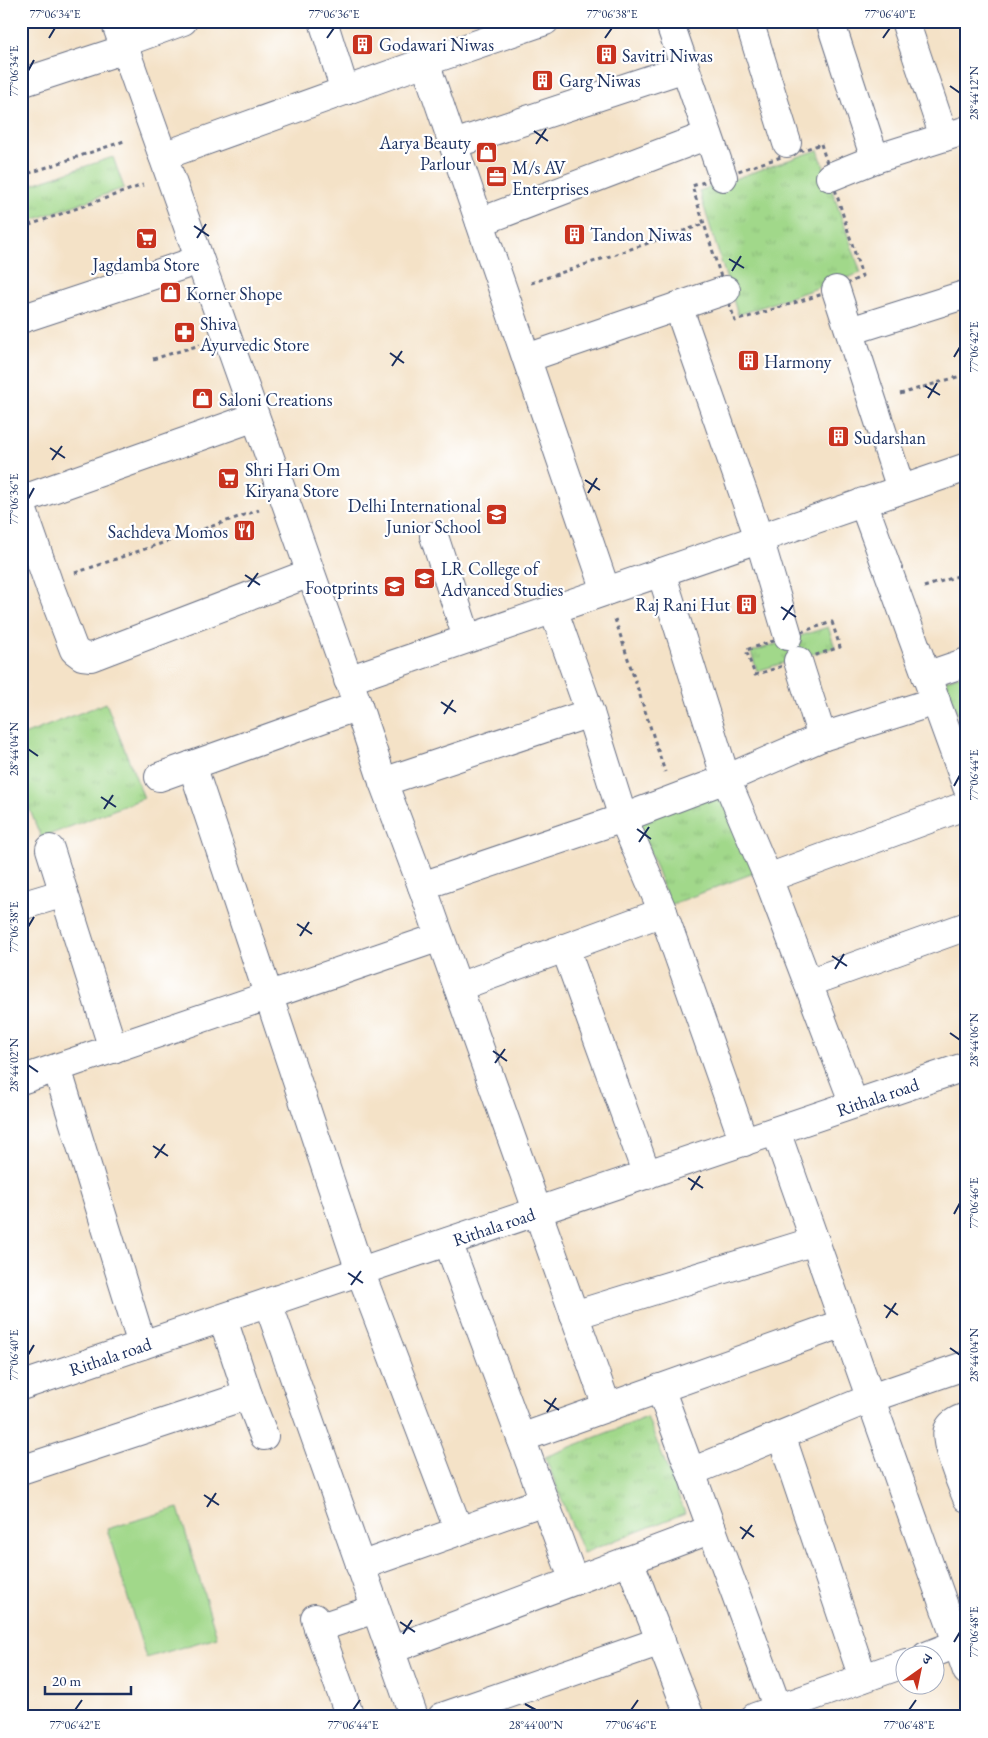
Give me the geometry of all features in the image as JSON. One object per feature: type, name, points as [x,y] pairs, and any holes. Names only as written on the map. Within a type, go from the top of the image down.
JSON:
[{"type":"street","points":[[21,83],[121,38],[183,21]]},
{"type":"street","points":[[323,21],[345,91]]},
{"type":"street","points":[[166,166],[345,91],[546,21]]},
{"type":"street","points":[[669,21],[723,177]]},
{"type":"street","points":[[749,21],[787,143]]},
{"type":"street","points":[[830,21],[875,159]]},
{"type":"street","points":[[830,177],[875,159],[955,133],[905,21]]},
{"type":"street","points":[[121,38],[358,706],[383,782],[422,886],[607,1407]]},
{"type":"street","points":[[425,62],[606,591]]},
{"type":"street","points":[[454,144],[685,68]]},
{"type":"street","points":[[480,222],[708,135]]},
{"type":"street","points":[[21,319],[199,260]]},
{"type":"street","points":[[527,358],[726,290]]},
{"type":"street","points":[[836,290],[901,489]]},
{"type":"street","points":[[850,332],[967,294]]},
{"type":"street","points":[[678,306],[759,538],[788,636]]},
{"type":"street","points":[[21,500],[255,417]]},
{"type":"street","points":[[348,680],[967,467]]},
{"type":"street","points":[[863,502],[967,787]]},
{"type":"street","points":[[21,505],[74,650],[82,656],[91,658],[310,573]]},
{"type":"street","points":[[434,536],[467,638]]},
{"type":"street","points":[[661,572],[726,779],[768,878],[854,1104]]},
{"type":"street","points":[[553,609],[590,713],[623,818],[663,912],[744,1142]]},
{"type":"street","points":[[798,661],[822,737]]},
{"type":"street","points":[[926,676],[967,662]]},
{"type":"street","points":[[422,886],[623,818],[726,779],[822,737],[936,701]]},
{"type":"street","points":[[159,777],[358,706]]},
{"type":"street","points":[[383,782],[590,713]]},
{"type":"street","points":[[192,765],[360,1271],[459,1531]]},
{"type":"street","points":[[768,878],[967,805]]},
{"type":"street","points":[[50,849],[113,1049]]},
{"type":"street","points":[[21,906],[64,893]]},
{"type":"street","points":[[458,987],[663,912]]},
{"type":"street","points":[[808,983],[967,926]]},
{"type":"street","points":[[21,1080],[440,937]]},
{"type":"street","points":[[565,948],[647,1174]]},
{"type":"street","points":[[56,1068],[142,1345]]},
{"type":"street","name":"Rithala road","points":[[21,1386],[854,1104],[965,1071]]},
{"type":"street","points":[[776,1131],[967,1671]]},
{"type":"street","points":[[574,1315],[815,1241]]},
{"type":"street","points":[[448,1242],[574,1581]]},
{"type":"street","points":[[268,1303],[390,1650],[409,1715]]},
{"type":"street","points":[[223,1319],[248,1395],[264,1436]]},
{"type":"street","points":[[520,1438],[844,1322]]},
{"type":"street","points":[[691,1472],[871,1398],[967,1365]]},
{"type":"street","points":[[660,1388],[712,1529],[766,1713],[896,1666]]},
{"type":"street","points":[[21,1470],[248,1395]]},
{"type":"street","points":[[967,1417],[951,1424],[947,1432],[948,1442],[967,1498]]},
{"type":"street","points":[[782,1434],[863,1678]]},
{"type":"street","points":[[360,1566],[544,1501]]},
{"type":"street","points":[[390,1650],[712,1529]]},
{"type":"street","points":[[629,1560],[690,1717]]},
{"type":"street","points":[[350,1717],[317,1623],[375,1609]]},
{"type":"street","points":[[442,1717],[661,1641]]},
{"type":"street","points":[[946,1648],[957,1644]]},
{"type":"path","points":[[21,176],[154,131]]},
{"type":"path","points":[[821,144],[862,276],[836,290],[735,321],[692,186],[723,177],[821,144]]},
{"type":"path","points":[[21,228],[166,166]]},
{"type":"path","points":[[504,292],[704,224]]},
{"type":"path","points":[[153,359],[227,336]]},
{"type":"path","points":[[21,373],[24,380]]},
{"type":"path","points":[[873,402],[967,374]]},
{"type":"path","points":[[48,582],[285,501]]},
{"type":"path","points":[[897,596],[967,573]]},
{"type":"path","points":[[606,591],[674,799]]},
{"type":"green space","points":[[818,150],[861,273],[738,315],[699,191]]},
{"type":"green space","points":[[113,157],[124,188],[21,224],[21,188]]},
{"type":"green space","points":[[828,627],[835,647],[757,671],[751,652]]},
{"type":"green space","points":[[967,673],[967,742],[946,680]]},
{"type":"green space","points":[[106,703],[144,798],[41,838],[21,787],[21,736]]},
{"type":"green space","points":[[726,785],[759,871],[670,905],[637,818]]},
{"type":"green space","points":[[647,1417],[685,1513],[583,1553],[545,1457]]},
{"type":"green space","points":[[178,1508],[217,1637],[146,1658],[107,1529]]},
{"type":"place","name":"Godawari Niwas","points":[[363,44]]},
{"type":"place","name":"Savitri Niwas","points":[[606,55]]},
{"type":"place","name":"Garg Niwas","points":[[543,80]]},
{"type":"place","name":"Aarya Beauty Parlour","points":[[487,152]]},
{"type":"place","name":"M/s AV Enterprises","points":[[496,177]]},
{"type":"place","name":"Tandon Niwas","points":[[574,234]]},
{"type":"place","name":"Jagdamba Store","points":[[146,239]]},
{"type":"place","name":"Korner Shope","points":[[170,293]]},
{"type":"place","name":"Shiva Ayurvedic Store","points":[[184,333]]},
{"type":"place","name":"Harmony","points":[[748,361]]},
{"type":"place","name":"Saloni Creations","points":[[203,399]]},
{"type":"place","name":"Sudarshan","points":[[838,437]]},
{"type":"place","name":"Shri Hari Om Kiryana Store","points":[[229,479]]},
{"type":"place","name":"Delhi International Junior School","points":[[497,515]]},
{"type":"place","name":"Sachdeva Momos","points":[[244,531]]},
{"type":"place","name":"LR College of Advanced Studies","points":[[425,578]]},
{"type":"place","name":"Footprints","points":[[394,587]]},
{"type":"place","name":"Raj Rani Hut","points":[[746,604]]}]
